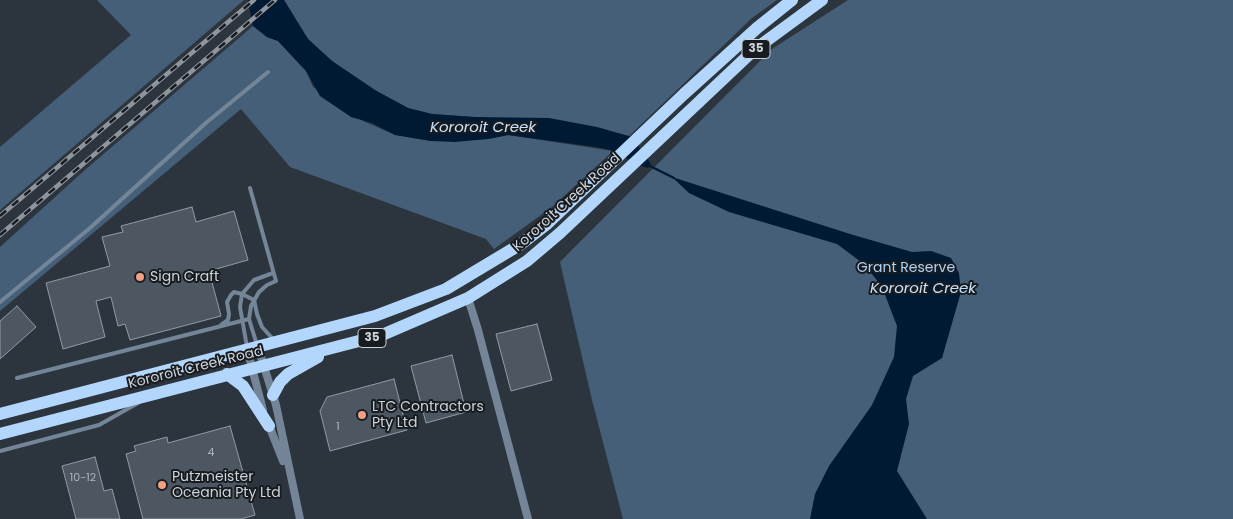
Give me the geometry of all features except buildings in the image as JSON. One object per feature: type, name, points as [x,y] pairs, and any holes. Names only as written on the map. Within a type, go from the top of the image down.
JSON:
[{"type":"main road","name":"Kororoit Creek Road","points":[[0,414],[393,311],[446,289],[521,244],[599,176],[684,94],[757,28],[792,0]]},
{"type":"main road","name":"Kororoit Creek Road","points":[[0,434],[348,344],[413,323],[468,298],[527,261],[610,186],[754,50],[822,0]]},
{"type":"main road","points":[[273,395],[283,379],[297,368],[348,344]]},
{"type":"main road","points":[[227,374],[243,386],[269,426]]},
{"type":"street","points":[[468,298],[528,519]]},
{"type":"street","points":[[252,348],[258,367],[269,426],[290,479]]},
{"type":"street","points":[[252,348],[258,367],[273,395],[300,519]]},
{"type":"lane","points":[[0,302],[90,228],[207,122],[268,72]]},
{"type":"lane","points":[[250,188],[276,281],[266,285],[251,306],[252,348]]},
{"type":"lane","points":[[252,348],[242,322],[242,294],[254,280],[273,273]]},
{"type":"lane","points":[[220,326],[228,320],[230,295],[234,292],[254,300]]},
{"type":"lane","points":[[254,300],[262,327],[277,342]]},
{"type":"lane","points":[[17,378],[250,319]]},
{"type":"lane","points":[[0,452],[89,428],[118,416],[155,393]]},
{"type":"green space","points":[[97,0],[244,0],[0,210],[0,147],[131,35]]},
{"type":"green space","points":[[284,0],[777,0],[752,18],[629,136],[574,124],[432,114],[408,108],[374,90],[332,61],[308,39]]},
{"type":"green space","name":"Grant Reserve","points":[[848,0],[1233,0],[1233,519],[623,519],[592,400],[560,262],[772,49]]},
{"type":"green space","points":[[253,26],[267,37],[278,41],[306,71],[313,87],[363,121],[395,135],[431,141],[488,139],[508,135],[613,151],[552,207],[494,249],[486,239],[290,167],[241,109],[0,311],[0,247],[86,169]]},
{"type":"water","name":"Kororoit Creek","points":[[248,0],[284,0],[308,39],[332,61],[375,90],[408,108],[432,114],[474,117],[549,118],[597,127],[632,137],[651,164],[648,168],[644,167],[610,150],[596,147],[508,135],[455,142],[431,141],[395,135],[372,123],[351,117],[320,96],[306,71],[278,41],[267,37],[253,26]]},
{"type":"water","name":"Kororoit Creek","points":[[672,177],[912,252],[931,251],[951,258],[959,273],[961,292],[942,358],[913,376],[906,399],[909,424],[897,471],[927,519],[810,519],[815,494],[829,466],[872,405],[894,357],[897,326],[882,287],[865,265],[837,244],[729,212],[689,193]]},
{"type":"waterway","name":"Kororoit Creek","points":[[648,165],[674,178]]},
{"type":"railway","points":[[0,216],[254,0]]},
{"type":"railway","points":[[0,235],[275,0]]},
{"type":"place","name":"Sign Craft","points":[[140,277]]},
{"type":"place","name":"LTC Contractors Pty Ltd","points":[[362,415]]},
{"type":"place","name":"Putzmeister Oceania Pty Ltd","points":[[162,485]]}]
